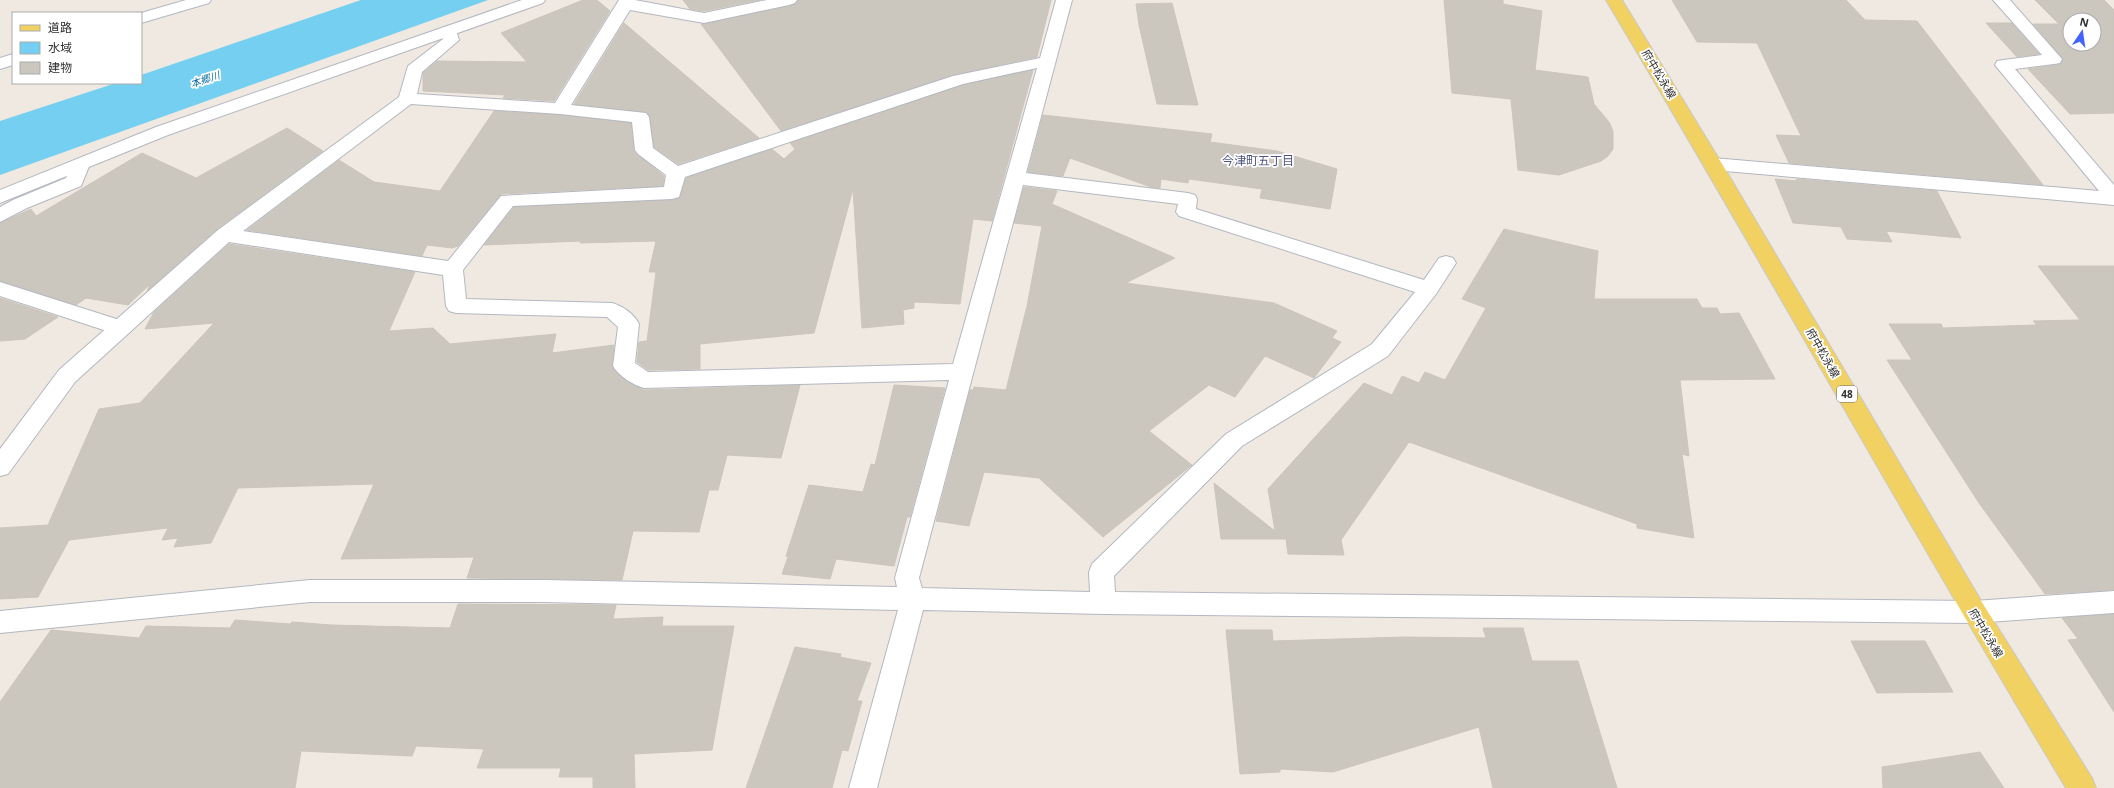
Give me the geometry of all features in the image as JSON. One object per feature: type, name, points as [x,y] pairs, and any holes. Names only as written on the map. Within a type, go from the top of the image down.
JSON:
[{"type":"main road","name":"府中松永線","points":[[1614,0],[1713,164],[1974,612],[2082,788]]},
{"type":"street","points":[[142,18],[203,0]]},
{"type":"street","points":[[0,197],[162,131],[537,0]]},
{"type":"street","points":[[560,109],[627,2],[704,18],[789,0]]},
{"type":"street","points":[[863,788],[913,600],[907,578],[1064,0]]},
{"type":"street","points":[[2001,0],[2054,59],[2003,64],[2114,198]]},
{"type":"street","points":[[0,467],[67,376],[225,235],[407,99],[414,70],[451,40],[449,30]]},
{"type":"street","points":[[0,64],[12,59]]},
{"type":"street","points":[[676,173],[959,80],[1047,61]]},
{"type":"street","points":[[407,99],[560,109],[640,117],[644,150],[676,173]]},
{"type":"street","points":[[0,216],[20,204],[74,182],[81,164]]},
{"type":"street","points":[[1713,164],[2114,198]]},
{"type":"street","points":[[676,173],[672,193],[508,200],[453,269],[456,306],[612,310],[629,324],[624,366],[644,380],[962,372]]},
{"type":"street","points":[[1015,178],[1188,199],[1186,212],[1429,289]]},
{"type":"street","points":[[225,235],[453,269]]},
{"type":"street","points":[[1103,603],[1101,572],[1234,440],[1380,350],[1429,289],[1446,263]]},
{"type":"street","points":[[0,289],[122,328]]},
{"type":"street","points":[[0,622],[310,591],[542,591],[1103,603],[1974,612],[2114,602]]},
{"type":"water","name":"本郷川","points":[[361,0],[488,0],[0,175],[0,121],[113,84],[142,84],[142,75]]},
{"type":"building","points":[[583,0],[597,0],[610,11],[554,101],[503,98],[505,95],[423,91],[423,73],[437,61],[527,62],[501,33]]},
{"type":"building","points":[[683,0],[760,0],[704,11],[690,9]]},
{"type":"building","points":[[798,0],[1051,0],[1037,57],[953,75],[781,131],[701,24],[789,6],[795,4]]},
{"type":"building","points":[[1444,0],[1503,0],[1503,4],[1542,11],[1535,70],[1588,77],[1594,104],[1609,122],[1613,131],[1613,149],[1608,156],[1601,161],[1559,175],[1518,170],[1511,99],[1452,93]]},
{"type":"building","points":[[1672,0],[1846,0],[1865,20],[1917,21],[2043,185],[1789,163],[1776,135],[1801,136],[1757,43],[1697,42]]},
{"type":"building","points":[[2035,0],[2104,0],[2114,10],[2114,113],[2070,114],[2028,69],[2060,64],[2063,59],[2033,24],[2059,24]]},
{"type":"building","points":[[1172,3],[1198,105],[1157,104],[1139,25],[1136,4]]},
{"type":"building","points":[[624,23],[759,138],[678,164],[654,147],[650,117],[647,112],[574,104]]},
{"type":"building","points":[[1986,23],[2012,23],[2039,54],[2017,57]]},
{"type":"building","points":[[1033,70],[992,221],[973,219],[960,304],[914,302],[914,308],[903,310],[904,324],[862,328],[853,189],[814,333],[700,344],[700,369],[648,370],[637,362],[639,342],[647,341],[656,272],[649,272],[656,241],[580,243],[581,241],[484,245],[514,207],[672,200],[680,197],[686,178],[772,149],[784,159],[795,149],[790,143],[963,85]]},
{"type":"building","points":[[494,111],[560,115],[631,123],[634,151],[664,176],[663,186],[501,194],[458,246],[452,248],[427,245],[422,256],[247,230],[339,160],[374,182],[440,191]]},
{"type":"building","points":[[1043,115],[1212,134],[1210,142],[1277,151],[1337,169],[1330,209],[1260,198],[1262,189],[1189,179],[1188,183],[1161,179],[1160,188],[1151,187],[1070,158],[1063,176],[1028,172]]},
{"type":"building","points":[[287,128],[323,151],[217,229],[147,291],[150,284],[128,305],[86,298],[76,305],[0,281],[0,223],[31,209],[36,216],[142,153],[196,178]]},
{"type":"building","points":[[1775,179],[1797,181],[1796,179],[1937,191],[1961,238],[1886,231],[1892,242],[1847,239],[1841,227],[1793,223]]},
{"type":"building","points":[[1024,187],[1057,191],[1052,204],[1175,258],[1126,283],[1274,303],[1337,331],[1332,338],[1341,342],[1314,378],[1265,356],[1235,397],[1209,385],[1149,431],[1192,465],[1103,537],[1039,478],[984,472],[969,526],[936,521],[970,390],[973,390],[974,387],[1006,390],[1027,306],[1042,226],[1014,223]]},
{"type":"building","points":[[1504,229],[1598,251],[1594,299],[1697,299],[1702,308],[1717,308],[1720,314],[1739,313],[1775,379],[1680,380],[1689,456],[1682,454],[1694,538],[1637,528],[1637,524],[1409,442],[1341,540],[1344,555],[1288,554],[1286,539],[1221,539],[1214,483],[1275,531],[1268,489],[1364,383],[1392,395],[1402,376],[1419,383],[1425,372],[1445,380],[1486,308],[1462,299]]},
{"type":"building","points":[[229,244],[415,272],[389,331],[433,328],[450,344],[556,334],[552,353],[614,345],[612,367],[626,381],[644,390],[800,385],[781,458],[727,455],[718,490],[709,490],[699,532],[633,531],[622,580],[467,578],[474,557],[341,559],[374,484],[238,488],[211,543],[174,547],[178,538],[162,540],[168,528],[69,540],[38,597],[0,599],[0,528],[48,525],[99,409],[140,403],[214,323],[145,329],[154,312]]},
{"type":"building","points":[[2038,266],[2114,266],[2114,590],[2045,594],[1979,503],[1887,360],[1912,360],[1889,324],[1941,324],[1943,328],[2037,325],[2033,321],[2080,320]]},
{"type":"building","points":[[0,298],[58,317],[25,339],[0,341]]},
{"type":"building","points":[[894,385],[945,388],[910,517],[907,517],[894,566],[836,559],[830,579],[782,574],[788,557],[786,556],[809,485],[863,492],[871,464],[875,465]]},
{"type":"building","points":[[458,604],[616,605],[613,619],[663,617],[662,626],[734,626],[712,750],[634,754],[635,788],[593,788],[593,777],[559,777],[561,768],[477,768],[484,749],[416,746],[412,756],[301,751],[295,788],[0,788],[0,702],[51,630],[139,638],[146,626],[230,628],[235,620],[290,624],[292,622],[331,625],[450,628]]},
{"type":"building","points":[[2114,614],[2114,712],[2068,640],[2078,639],[2062,618]]},
{"type":"building","points":[[1483,628],[1523,628],[1532,661],[1578,661],[1617,788],[1493,788],[1479,727],[1333,772],[1280,769],[1280,772],[1240,774],[1226,630],[1272,630],[1273,641],[1405,637],[1486,638]]},
{"type":"building","points":[[1851,641],[1925,641],[1953,692],[1877,693]]},
{"type":"building","points":[[795,647],[841,654],[840,657],[871,663],[857,701],[862,701],[848,751],[842,750],[832,788],[746,788]]},
{"type":"building","points":[[1980,752],[2004,788],[1883,788],[1882,767]]},
{"type":"district","name":"今津町五丁目","points":[[1258,161]]}]
